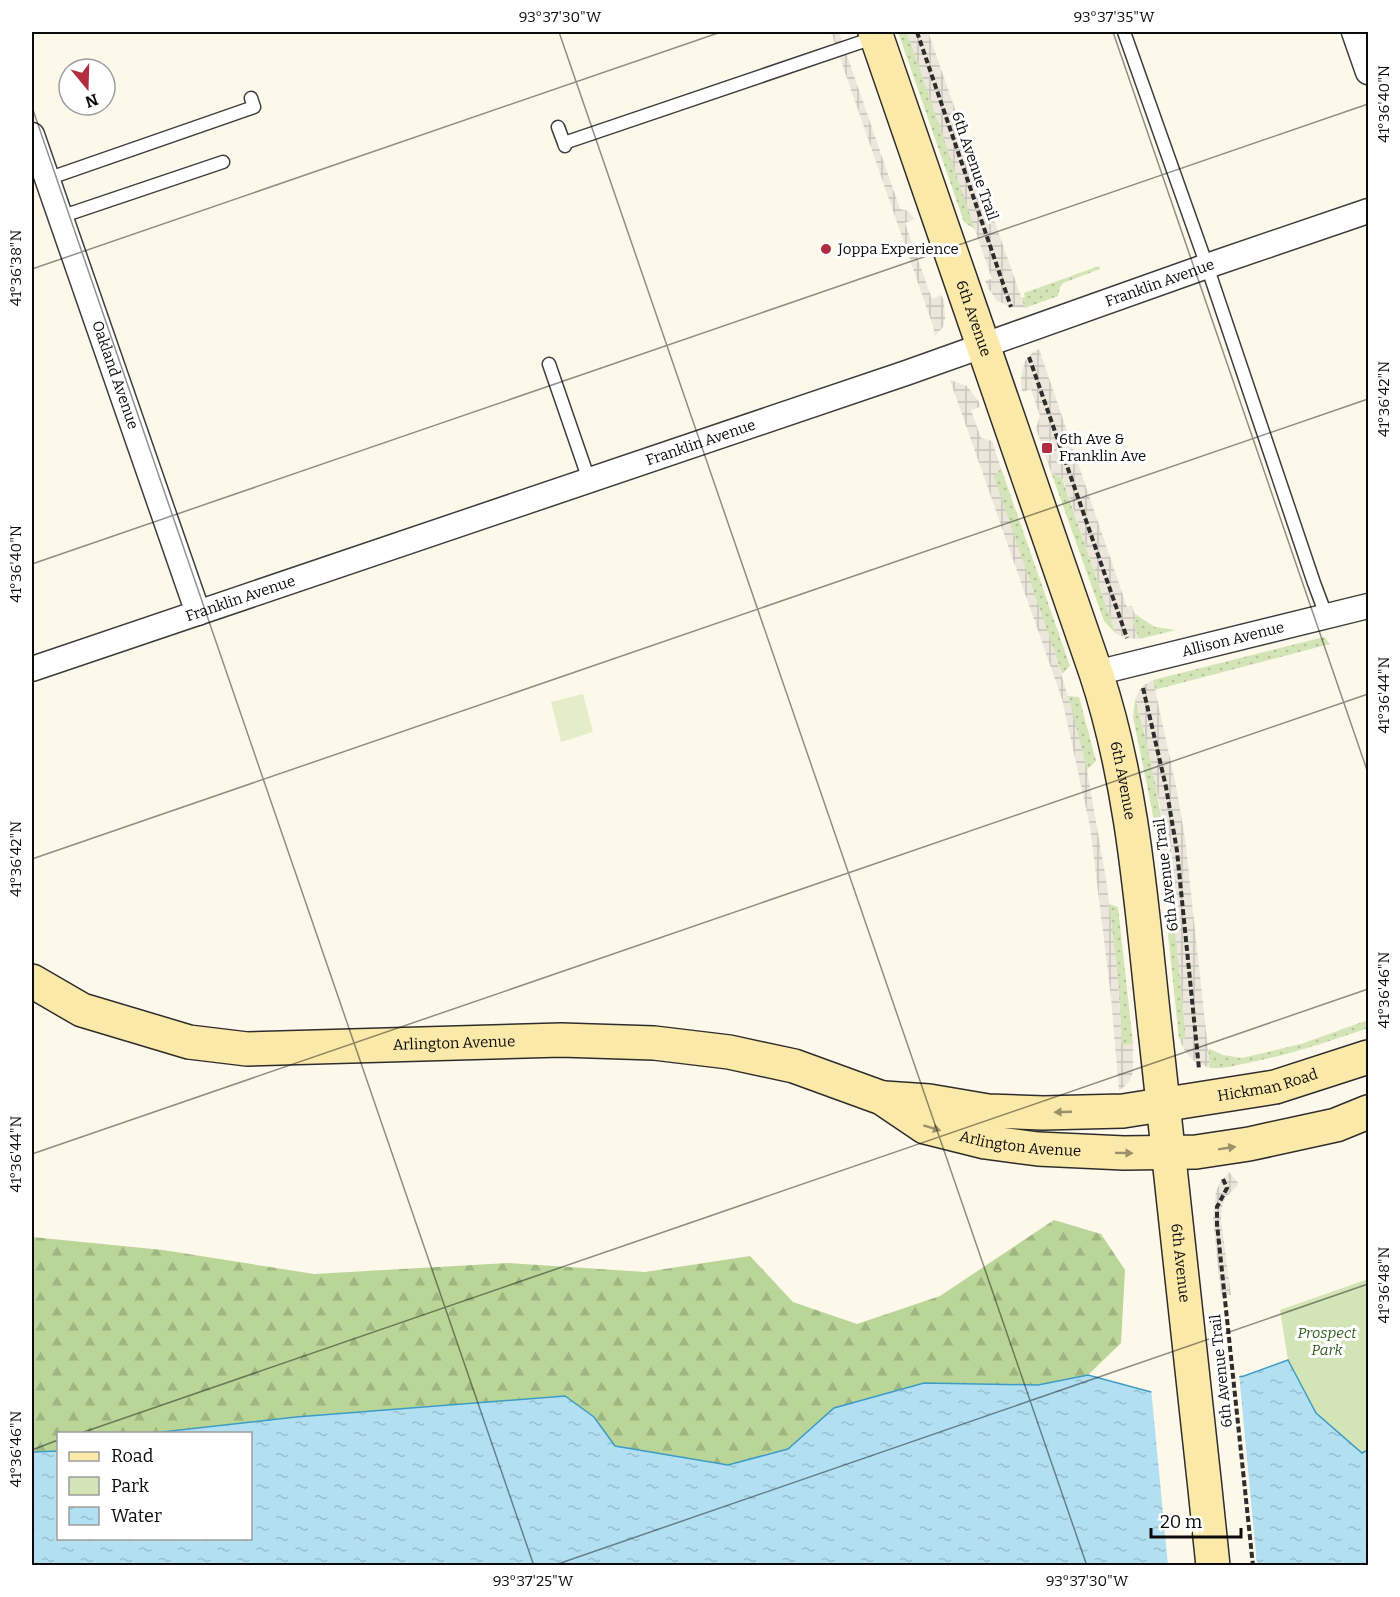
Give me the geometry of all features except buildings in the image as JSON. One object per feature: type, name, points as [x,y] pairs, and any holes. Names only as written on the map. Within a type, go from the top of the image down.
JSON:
[{"type":"main road","name":"6th Avenue","points":[[876,34],[1096,673],[1113,732],[1127,797],[1185,1299],[1213,1566]]},
{"type":"main road","name":"Arlington Avenue","points":[[32,981],[82,1010],[189,1042],[247,1049],[561,1040],[654,1043],[729,1052],[794,1066],[882,1098],[925,1127],[985,1142],[1038,1149],[1168,1153]]},
{"type":"main road","name":"Hickman Road","points":[[1163,1106],[1275,1088],[1368,1057]]},
{"type":"main road","name":"Arlington Avenue","points":[[882,1098],[929,1101],[988,1111],[1032,1113],[1123,1111],[1163,1106]]},
{"type":"main road","points":[[1168,1153],[1196,1152],[1249,1144],[1336,1125],[1368,1112]]},
{"type":"street","points":[[1354,32],[1368,72]]},
{"type":"street","name":"Oakland Avenue","points":[[32,135],[198,614]]},
{"type":"street","name":"Franklin Avenue","points":[[32,669],[983,346],[1368,211]]},
{"type":"street","name":"Allison Avenue","points":[[1096,673],[1368,606]]},
{"type":"lane","points":[[1124,32],[1208,266],[1326,615]]},
{"type":"lane","points":[[558,127],[564,144],[876,34]]},
{"type":"lane","points":[[47,179],[254,107],[251,98]]},
{"type":"lane","points":[[60,217],[223,162]]},
{"type":"lane","points":[[549,364],[589,480]]},
{"type":"path","name":"6th Avenue Trail","points":[[916,32],[1012,307]]},
{"type":"path","points":[[1029,356],[1127,638]]},
{"type":"path","name":"6th Avenue Trail","points":[[1142,686],[1164,777],[1177,851],[1197,1063]]},
{"type":"path","name":"6th Avenue Trail","points":[[1223,1179],[1227,1188],[1217,1207],[1217,1224],[1253,1566]]},
{"type":"green space","points":[[898,32],[907,32],[976,230],[964,222]]},
{"type":"green space","points":[[1099,266],[1100,269],[1063,283],[1058,296],[1025,308],[1021,298],[1025,297],[1024,293]]},
{"type":"green space","points":[[1001,468],[1070,666],[1062,674],[993,477]]},
{"type":"green space","points":[[1051,472],[1062,478],[1116,634],[1104,621]]},
{"type":"green space","points":[[1135,614],[1155,627],[1176,630],[1139,639],[1132,620],[1136,618]]},
{"type":"green space","points":[[1324,637],[1330,644],[1154,690],[1153,680]]},
{"type":"green space","points":[[583,694],[593,732],[561,742],[551,702]]},
{"type":"green space","points":[[1068,696],[1079,697],[1096,761],[1087,770]]},
{"type":"green space","points":[[1135,699],[1155,784],[1169,872],[1163,869],[1160,862],[1133,717]]},
{"type":"green space","points":[[1109,904],[1118,907],[1133,1044],[1122,1046],[1118,981]]},
{"type":"green space","points":[[1173,905],[1186,1038],[1179,1039],[1166,915],[1167,908]]},
{"type":"green space","points":[[1368,1020],[1368,1028],[1311,1047],[1236,1065],[1210,1068],[1208,1050],[1210,1049],[1223,1055],[1242,1058],[1301,1044]]},
{"type":"green space","points":[[1054,1220],[1101,1234],[1125,1270],[1121,1343],[1088,1375],[1038,1385],[924,1383],[834,1408],[788,1449],[728,1465],[615,1446],[594,1417],[565,1396],[296,1417],[162,1432],[57,1432],[57,1451],[32,1452],[32,1237],[163,1250],[314,1274],[508,1263],[645,1272],[750,1256],[793,1302],[857,1324],[940,1296]]},
{"type":"green space","name":"Prospect Park","points":[[1368,1279],[1368,1450],[1362,1453],[1316,1413],[1288,1360],[1280,1310]]},
{"type":"shaded area","points":[[831,32],[839,32],[900,209],[908,211],[915,219],[905,223],[932,299],[941,295],[944,301],[943,327],[935,336],[933,326]]},
{"type":"shaded area","points":[[907,32],[928,32],[1025,308],[1012,307],[997,301],[987,286],[985,280],[992,279]]},
{"type":"shaded area","points":[[1039,349],[1127,607],[1132,606],[1136,618],[1132,620],[1139,639],[1116,634],[1063,479],[1051,472],[1036,428],[1040,416],[1031,389],[1022,392],[1021,377],[1025,361]]},
{"type":"shaded area","points":[[950,380],[967,386],[979,402],[980,407],[971,410],[981,438],[992,441],[1001,468],[994,477],[1053,647],[1087,770],[1107,885],[1118,981],[1122,1045],[1133,1044],[1133,1072],[1129,1082],[1119,1091],[1111,997],[1090,826],[1062,699]]},
{"type":"shaded area","points":[[1153,680],[1185,838],[1210,1068],[1192,1059],[1179,1039],[1186,1038],[1169,872],[1160,805],[1135,699],[1142,686]]},
{"type":"shaded area","points":[[1229,1172],[1239,1184],[1226,1197],[1222,1207],[1221,1220],[1231,1295],[1221,1295],[1213,1220],[1216,1192],[1219,1184]]},
{"type":"water","points":[[1288,1360],[1316,1413],[1362,1453],[1368,1450],[1368,1565],[32,1565],[32,1452],[57,1451],[57,1540],[252,1540],[252,1432],[162,1432],[296,1417],[565,1396],[594,1417],[615,1446],[728,1465],[788,1449],[834,1408],[924,1383],[1038,1385],[1088,1375],[1151,1392],[1244,1376]]},
{"type":"pier","points":[[1239,1374],[1257,1565],[1168,1565],[1151,1388]]},
{"type":"place","name":"Joppa Experience","points":[[826,249]]},
{"type":"place","name":"6th Ave & Franklin Ave","points":[[1047,448]]}]
